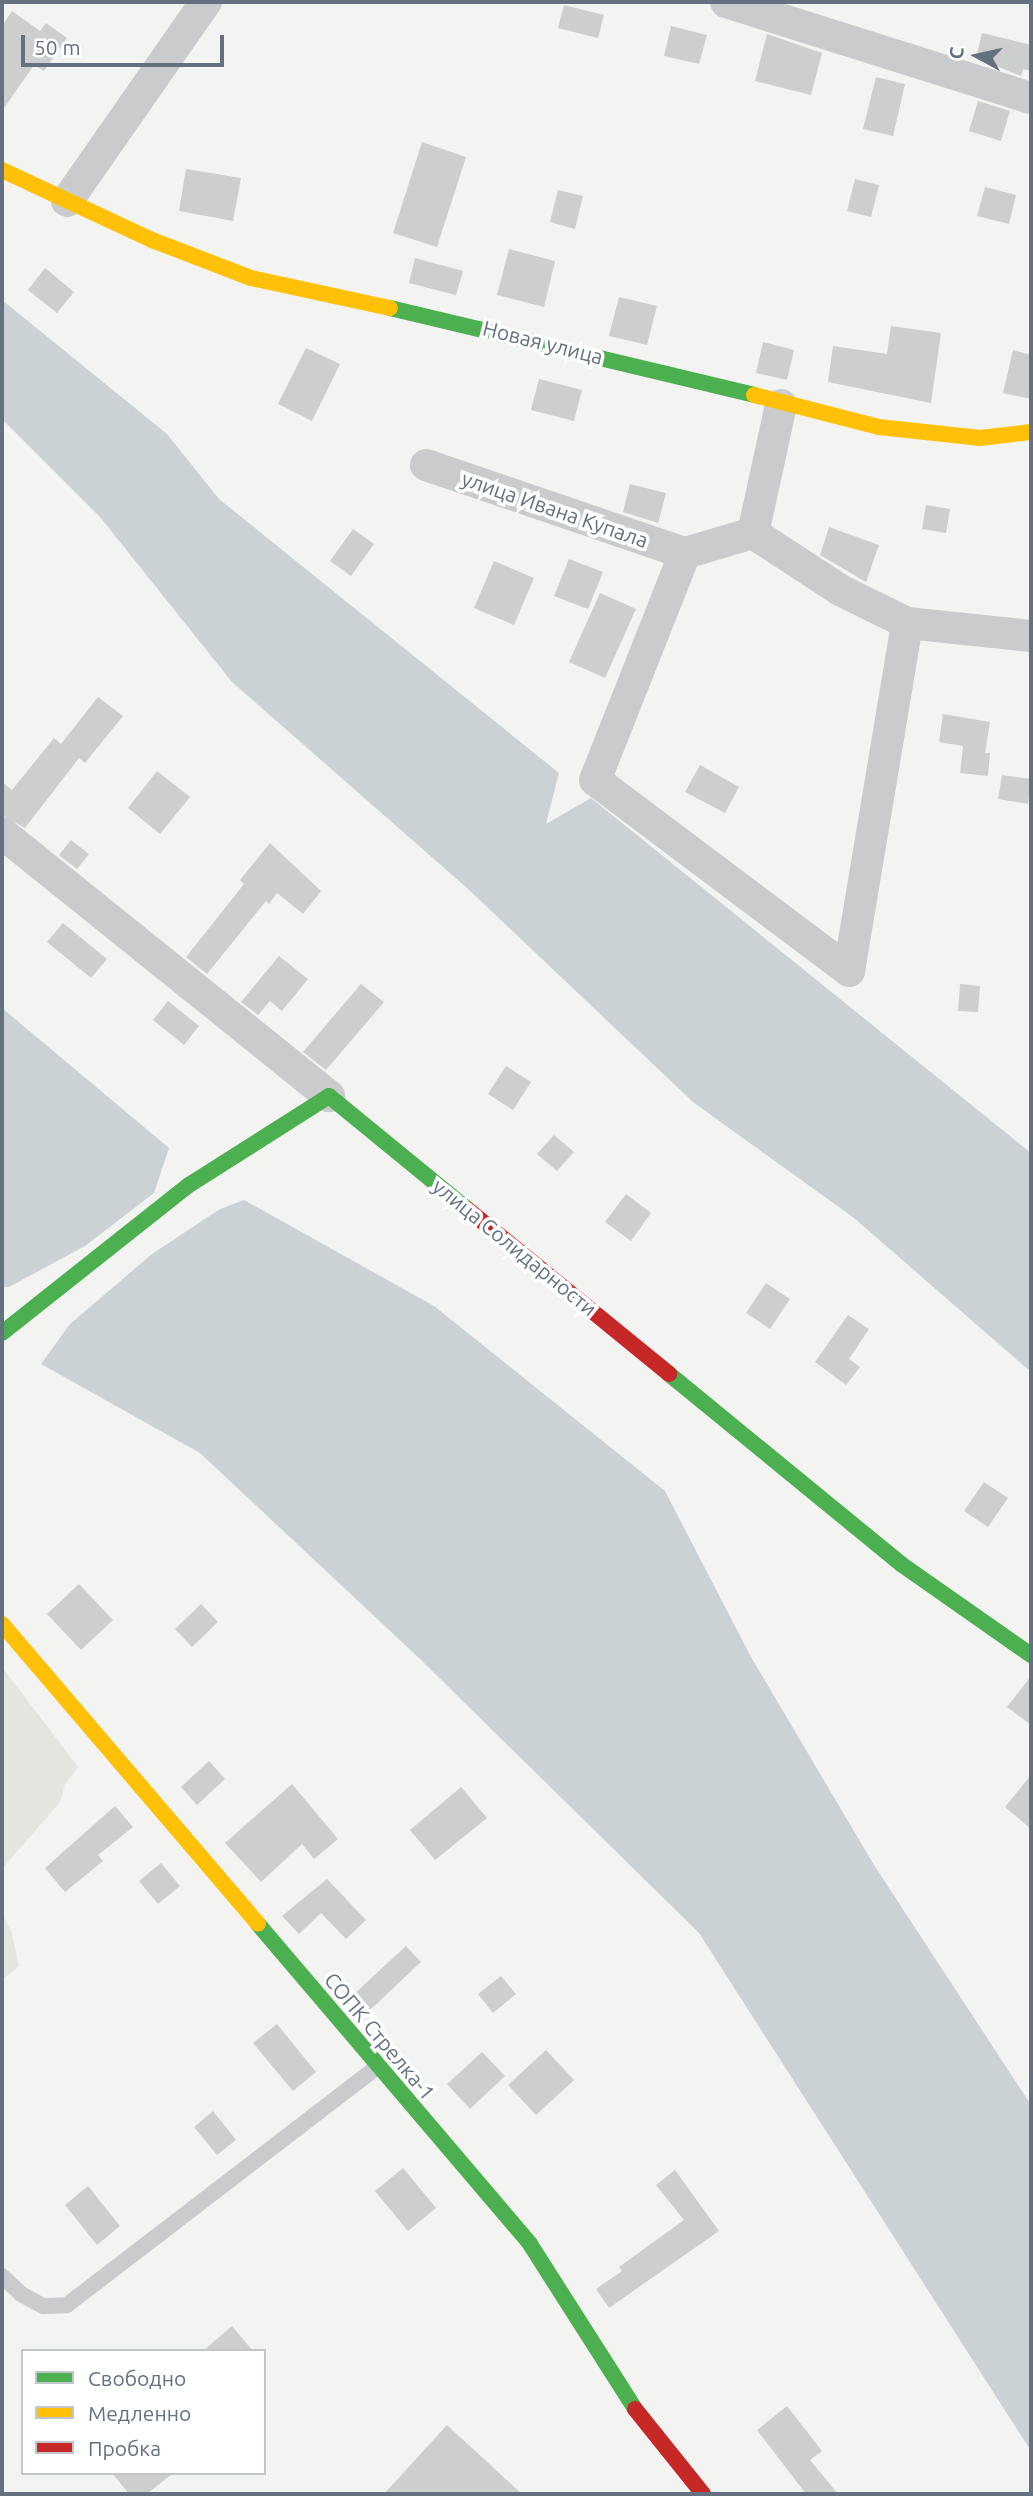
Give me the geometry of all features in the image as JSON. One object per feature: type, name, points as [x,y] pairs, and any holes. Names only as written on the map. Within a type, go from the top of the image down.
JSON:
[{"type":"street","points":[[67,201],[206,2]]},
{"type":"street","points":[[726,2],[1031,98]]},
{"type":"street","name":"Новая улица","points":[[2,170],[152,240],[251,278],[506,332],[781,405],[879,427],[979,438],[1031,432]]},
{"type":"street","points":[[754,533],[781,405]]},
{"type":"street","name":"улица Ивана Купала","points":[[426,465],[685,554]]},
{"type":"street","points":[[754,533],[685,554],[594,780],[849,971],[907,622]]},
{"type":"street","points":[[754,533],[840,590],[907,622],[1031,636]]},
{"type":"street","name":"улица Солидарности","points":[[2,833],[329,1096],[901,1564],[1031,1656]]},
{"type":"street","points":[[2,1333],[189,1185],[329,1096]]},
{"type":"street","name":"СОПК Стрелка-1","points":[[2,1624],[530,2244],[639,2415],[702,2494]]},
{"type":"lane","points":[[2,2276],[21,2294],[43,2306],[67,2305],[378,2066]]},
{"type":"shaded area","points":[[2,300],[167,434],[219,499],[559,773],[546,824],[591,798],[1031,1153],[1031,1372],[854,1218],[693,1102],[467,888],[232,682],[100,517],[2,419]]},
{"type":"shaded area","points":[[2,1008],[169,1148],[154,1193],[85,1246],[9,1287],[2,1287]]},
{"type":"shaded area","points":[[244,1200],[434,1306],[665,1491],[751,1657],[874,1865],[1031,2105],[1031,2451],[699,1933],[419,1658],[200,1453],[41,1364],[70,1324],[152,1254],[220,1209]]},
{"type":"shaded area","points":[[2,1667],[78,1767],[65,1784],[60,1802],[2,1869]]},
{"type":"shaded area","points":[[2,1914],[12,1933],[19,1966],[3,1979]]},
{"type":"building","points":[[564,5],[604,15],[598,38],[558,28]]},
{"type":"building","points":[[12,11],[40,31],[46,23],[67,38],[44,71],[34,65],[2,111],[2,26]]},
{"type":"building","points":[[671,26],[707,35],[699,64],[664,56]]},
{"type":"building","points":[[982,33],[1031,45],[1031,71],[1023,69],[1021,76],[976,58]]},
{"type":"building","points":[[767,34],[822,53],[811,95],[755,81]]},
{"type":"building","points":[[876,77],[905,84],[893,136],[863,129]]},
{"type":"building","points":[[978,101],[1010,111],[1001,141],[969,131]]},
{"type":"building","points":[[422,142],[466,157],[437,247],[393,233]]},
{"type":"building","points":[[186,169],[241,178],[233,221],[179,211]]},
{"type":"building","points":[[855,179],[879,185],[871,217],[847,211]]},
{"type":"building","points":[[985,187],[1016,195],[1009,224],[977,216]]},
{"type":"building","points":[[558,190],[583,196],[575,229],[550,222]]},
{"type":"building","points":[[509,249],[555,261],[544,307],[497,295]]},
{"type":"building","points":[[415,258],[463,271],[456,295],[409,283]]},
{"type":"building","points":[[45,268],[74,292],[57,313],[28,290]]},
{"type":"building","points":[[619,297],[657,306],[647,345],[609,336]]},
{"type":"building","points":[[891,326],[941,333],[931,403],[828,382],[833,346],[887,354]]},
{"type":"building","points":[[763,342],[794,350],[787,380],[756,373]]},
{"type":"building","points":[[306,348],[340,364],[312,421],[278,404]]},
{"type":"building","points":[[1013,350],[1031,355],[1031,399],[1003,393]]},
{"type":"building","points":[[539,379],[582,390],[574,421],[531,410]]},
{"type":"building","points":[[630,484],[666,493],[658,523],[623,512]]},
{"type":"building","points":[[926,505],[950,509],[946,533],[922,529]]},
{"type":"building","points":[[829,527],[879,545],[866,582],[820,555]]},
{"type":"building","points":[[353,529],[374,544],[351,576],[330,561]]},
{"type":"building","points":[[569,559],[603,572],[588,609],[554,596]]},
{"type":"building","points":[[494,561],[534,578],[514,625],[474,608]]},
{"type":"building","points":[[600,593],[636,609],[605,678],[569,662]]},
{"type":"building","points":[[98,697],[123,716],[85,763],[79,758],[25,828],[2,815],[2,782],[12,790],[54,738],[61,744]]},
{"type":"building","points":[[943,714],[990,722],[985,753],[990,753],[988,776],[960,773],[963,746],[939,742]]},
{"type":"building","points":[[700,765],[739,787],[725,813],[685,792]]},
{"type":"building","points":[[157,771],[190,797],[160,834],[128,808]]},
{"type":"building","points":[[1002,775],[1031,779],[1028,804],[998,799]]},
{"type":"building","points":[[71,840],[89,854],[77,869],[59,855]]},
{"type":"building","points":[[270,843],[321,891],[303,914],[277,893],[269,904],[266,901],[207,974],[186,957],[244,884],[240,880]]},
{"type":"building","points":[[63,923],[107,959],[91,978],[47,942]]},
{"type":"building","points":[[279,956],[308,979],[282,1011],[270,1001],[258,1015],[241,1002]]},
{"type":"building","points":[[361,984],[384,1002],[326,1070],[303,1052]]},
{"type":"building","points":[[960,984],[980,986],[978,1012],[958,1011]]},
{"type":"building","points":[[168,1001],[199,1026],[184,1045],[153,1020]]},
{"type":"building","points":[[506,1066],[531,1082],[513,1110],[488,1094]]},
{"type":"building","points":[[554,1135],[574,1152],[557,1171],[537,1154]]},
{"type":"building","points":[[626,1194],[651,1213],[631,1241],[605,1222]]},
{"type":"building","points":[[766,1283],[790,1299],[770,1329],[746,1313]]},
{"type":"building","points":[[848,1315],[869,1329],[849,1359],[860,1367],[846,1385],[815,1362]]},
{"type":"building","points":[[984,1482],[1008,1498],[988,1527],[964,1511]]},
{"type":"building","points":[[79,1584],[113,1620],[81,1650],[47,1614]]},
{"type":"building","points":[[201,1604],[218,1622],[192,1647],[175,1629]]},
{"type":"building","points":[[1031,1676],[1031,1725],[1007,1707]]},
{"type":"building","points":[[209,1761],[225,1779],[197,1805],[181,1787]]},
{"type":"building","points":[[1031,1775],[1031,1829],[1005,1807]]},
{"type":"building","points":[[292,1784],[338,1839],[314,1859],[302,1844],[261,1882],[225,1843]]},
{"type":"building","points":[[461,1787],[487,1818],[435,1860],[410,1830]]},
{"type":"building","points":[[115,1806],[133,1827],[98,1855],[103,1861],[65,1892],[45,1868]]},
{"type":"building","points":[[161,1863],[180,1886],[158,1904],[139,1881]]},
{"type":"building","points":[[327,1879],[366,1920],[346,1939],[321,1913],[299,1934],[282,1916]]},
{"type":"building","points":[[406,1946],[421,1962],[369,2011],[354,1994]]},
{"type":"building","points":[[501,1976],[516,1994],[493,2013],[478,1994]]},
{"type":"building","points":[[277,2024],[316,2072],[293,2091],[253,2043]]},
{"type":"building","points":[[546,2050],[574,2080],[536,2115],[508,2085]]},
{"type":"building","points":[[482,2052],[505,2076],[470,2109],[447,2084]]},
{"type":"building","points":[[213,2111],[236,2140],[217,2155],[194,2127]]},
{"type":"building","points":[[403,2168],[436,2208],[408,2231],[375,2191]]},
{"type":"building","points":[[675,2170],[719,2231],[609,2308],[596,2289],[622,2271],[619,2267],[684,2220],[656,2185]]},
{"type":"building","points":[[88,2186],[120,2226],[97,2245],[65,2205]]},
{"type":"building","points":[[232,2326],[251,2349],[205,2349]]},
{"type":"building","points":[[787,2406],[822,2451],[810,2460],[838,2494],[806,2494],[757,2430]]},
{"type":"building","points":[[447,2425],[522,2494],[384,2494]]},
{"type":"building","points":[[114,2475],[171,2475],[147,2494],[129,2494]]},
{"type":"traffic: fast","points":[[390,308],[754,395]]},
{"type":"traffic: fast","points":[[2,1333],[189,1185],[329,1096],[467,1209]]},
{"type":"traffic: fast","points":[[669,1374],[901,1564],[1031,1655]]},
{"type":"traffic: fast","points":[[258,1924],[530,2244],[635,2409]]},
{"type":"traffic: slow","points":[[2,170],[152,240],[251,278],[390,308]]},
{"type":"traffic: slow","points":[[754,395],[879,427],[980,438],[1031,432]]},
{"type":"traffic: slow","points":[[2,1624],[258,1924]]},
{"type":"traffic: jam","points":[[467,1209],[669,1374]]},
{"type":"traffic: jam","points":[[635,2409],[703,2494]]}]
